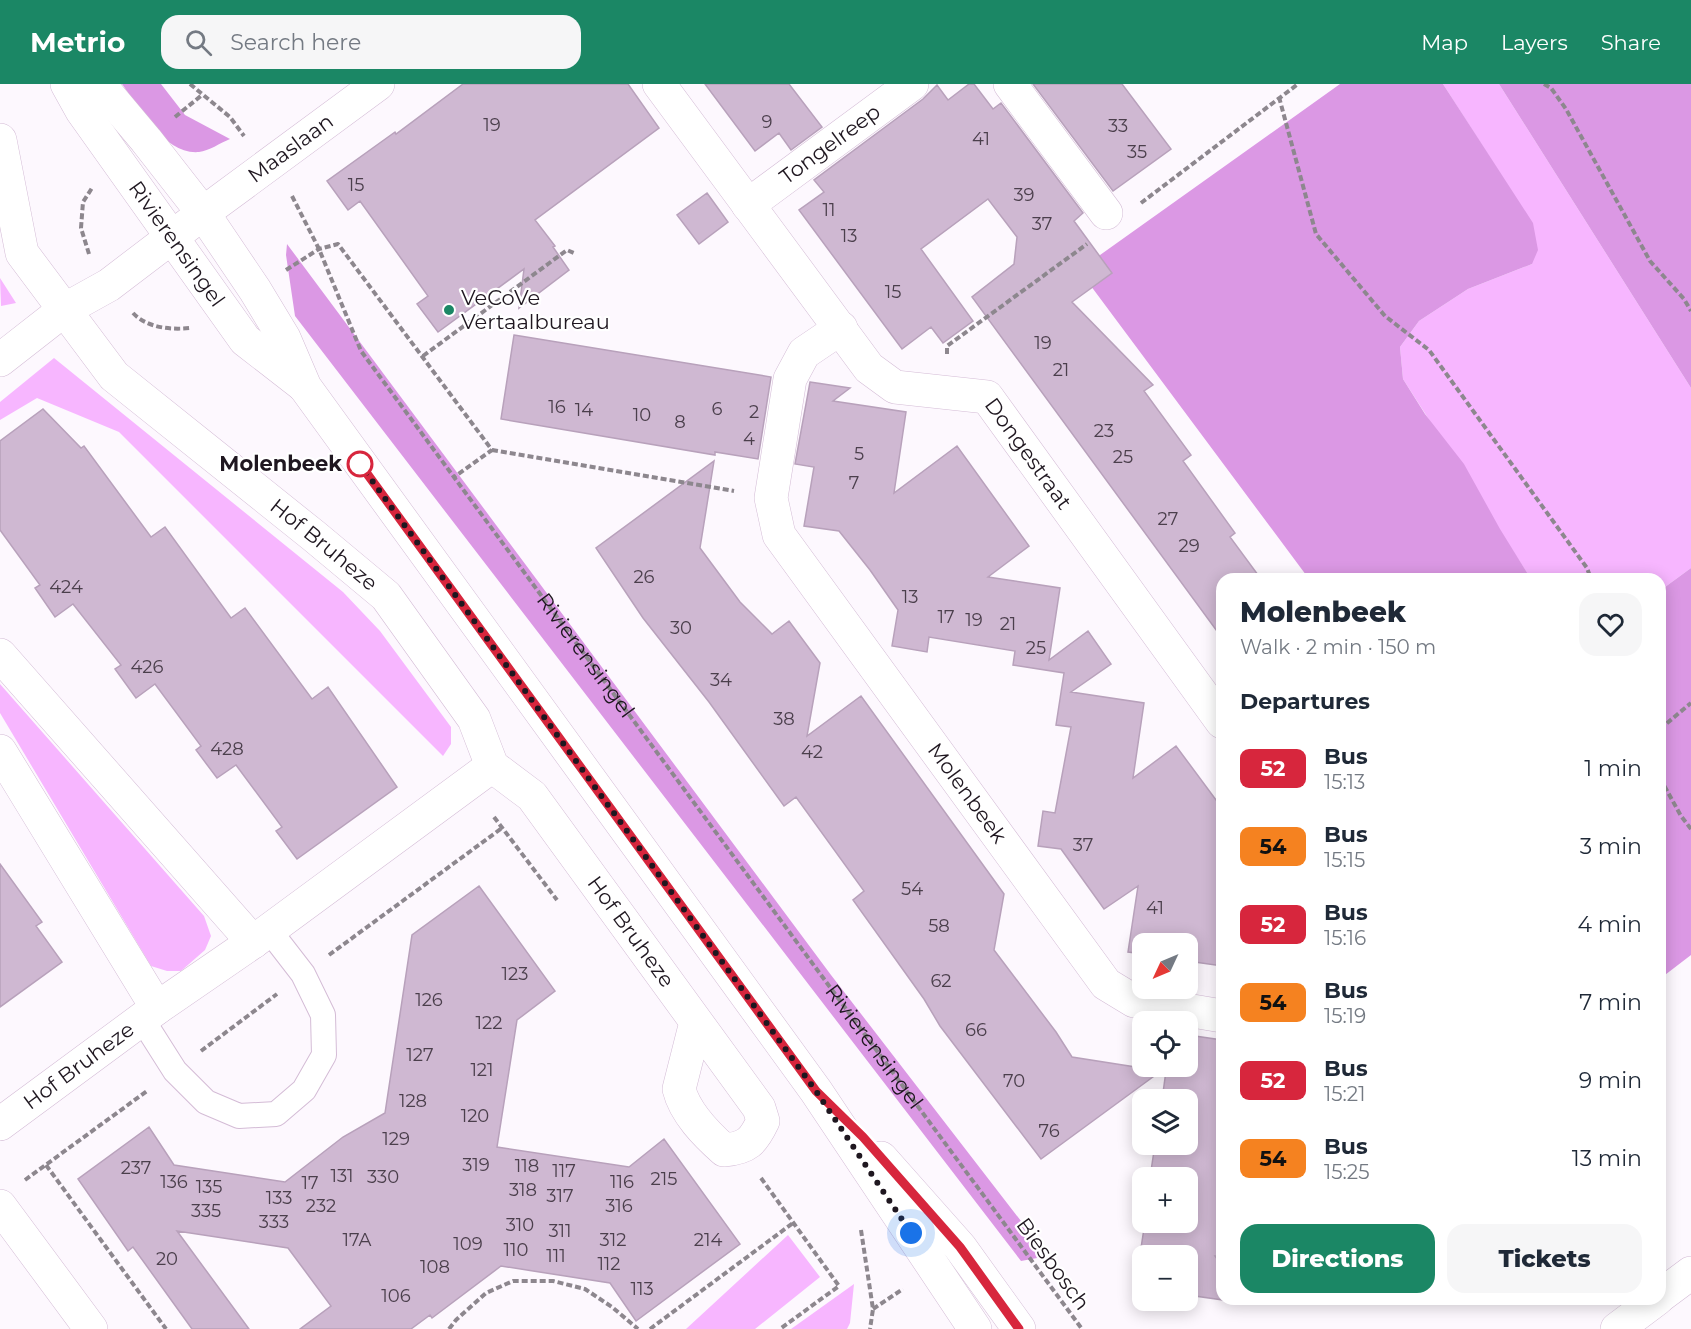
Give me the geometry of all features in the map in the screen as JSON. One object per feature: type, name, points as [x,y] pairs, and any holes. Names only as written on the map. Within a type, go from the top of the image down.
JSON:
[{"type":"street","name":"Rivierensingel","points":[[67,84],[82,111],[245,340],[305,387]]},
{"type":"street","name":"Rivierensingel","points":[[99,84],[203,213],[284,338],[305,387],[816,1091],[969,1327],[998,1299]]},
{"type":"street","name":"Maaslaan","points":[[172,237],[378,84]]},
{"type":"street","name":"Dongestraat","points":[[659,84],[869,368],[895,387],[987,397],[1216,714]]},
{"type":"street","name":"Tongelreep","points":[[748,205],[912,84]]},
{"type":"street","points":[[1010,84],[1106,213]]},
{"type":"street","name":"Hof Bruheze","points":[[0,140],[22,253],[63,310],[114,376],[386,596],[474,719],[492,766],[532,796],[759,1108],[763,1121],[755,1138],[740,1148]]},
{"type":"street","points":[[0,360],[63,310],[109,285],[172,237]]},
{"type":"street","name":"Molenbeek","points":[[841,328],[804,353],[790,379],[771,498],[779,535],[1106,984],[1134,1002],[1216,1015]]},
{"type":"street","points":[[0,655],[261,936]]},
{"type":"street","points":[[0,751],[150,1014]]},
{"type":"street","name":"Hof Bruheze","points":[[0,1124],[492,766]]},
{"type":"street","points":[[696,1022],[679,1089],[682,1100],[709,1136],[724,1150],[740,1148]]},
{"type":"street","name":"Rivierensingel","points":[[816,1091],[863,1137],[960,1247],[1019,1329]]},
{"type":"street","points":[[9,1196],[91,1329]]},
{"type":"street","points":[[1666,1292],[1691,1273]]},
{"type":"street","points":[[1617,1329],[1648,1305]]},
{"type":"lane","points":[[150,1014],[175,1071],[206,1101],[239,1116],[276,1114],[304,1090],[324,1055],[323,1015],[303,974],[261,936]]},
{"type":"path","name":"Rivierensingel","points":[[190,84],[230,117],[295,200],[319,249],[361,351],[1000,1218]]},
{"type":"path","points":[[1544,84],[1551,88],[1566,109],[1650,261],[1684,299],[1691,311]]},
{"type":"path","points":[[1279,97],[1317,234],[1385,316],[1430,350],[1589,573]]},
{"type":"path","points":[[319,249],[338,244],[492,450],[771,498]]},
{"type":"path","points":[[423,356],[567,250],[574,252]]},
{"type":"path","points":[[454,477],[492,450]]},
{"type":"path","points":[[1666,724],[1691,703]]},
{"type":"path","points":[[1666,789],[1691,829]]},
{"type":"path","points":[[9,1196],[46,1165],[502,828]]},
{"type":"path","points":[[740,1148],[839,1286],[780,1329]]},
{"type":"path","points":[[46,1165],[166,1329]]},
{"type":"path","name":"Biesbosch","points":[[1000,1218],[1082,1329]]},
{"type":"path","points":[[650,1329],[793,1222]]},
{"type":"path","points":[[860,1222],[873,1309],[870,1329]]},
{"type":"path","points":[[449,1329],[486,1293],[513,1281],[553,1281],[585,1289],[612,1307],[638,1329]]},
{"type":"shaded area","points":[[122,84],[161,84],[185,115],[230,139],[211,149],[199,152],[187,151],[175,146],[154,128]]},
{"type":"shaded area","points":[[1340,84],[1443,84],[1533,223],[1538,250],[1532,264],[1468,289],[1419,321],[1400,347],[1403,379],[1425,414],[1464,464],[1527,573],[1305,573],[1079,270]]},
{"type":"shaded area","points":[[1443,84],[1499,84],[1691,388],[1691,568],[1666,586],[1666,573],[1527,573],[1403,379],[1400,347],[1419,321],[1468,289],[1532,264],[1532,223]]},
{"type":"shaded area","points":[[1499,84],[1691,84],[1691,388]]},
{"type":"shaded area","points":[[287,244],[831,975],[1048,1256],[1021,1261],[295,316],[286,255]]},
{"type":"shaded area","points":[[0,278],[16,303],[1,306]]},
{"type":"shaded area","points":[[54,358],[343,592],[380,631],[451,727],[451,744],[443,756],[119,432],[37,398],[0,420],[0,402]]},
{"type":"shaded area","points":[[1691,568],[1691,955],[1666,974],[1666,586]]},
{"type":"shaded area","points":[[0,684],[204,916],[211,936],[205,950],[181,971],[167,971],[151,966],[0,713]]},
{"type":"shaded area","points":[[788,1235],[820,1277],[755,1329],[686,1329]]},
{"type":"shaded area","points":[[854,1284],[850,1323],[847,1329],[791,1329]]},
{"type":"building","points":[[463,84],[628,84],[659,128],[535,220],[555,246],[553,247],[569,270],[519,308],[524,269],[438,332],[417,304],[428,296],[360,201],[348,210],[327,181],[395,132],[396,134]]},
{"type":"building","points":[[705,84],[789,84],[822,127],[791,150],[779,133],[755,151]]},
{"type":"building","points":[[969,84],[974,84],[993,109],[1001,103],[1083,213],[1074,221],[1112,273],[1072,302],[1153,385],[1144,391],[1191,455],[1183,461],[1235,533],[1230,537],[1257,573],[1216,573],[1216,630],[972,297],[1014,264],[1017,237],[988,199],[921,249],[973,321],[943,343],[931,327],[902,349],[799,210],[824,192],[814,180],[923,99],[937,85],[948,100]]},
{"type":"building","points":[[1033,84],[1122,84],[1171,149],[1113,191]]},
{"type":"building","points":[[707,193],[728,222],[699,244],[677,215]]},
{"type":"building","points":[[514,335],[771,377],[758,459],[715,452],[715,455],[501,419]]},
{"type":"building","points":[[810,382],[850,388],[833,401],[906,412],[894,493],[957,446],[1029,546],[988,577],[1060,588],[1049,660],[1088,631],[1111,664],[1071,692],[1144,703],[1133,778],[1176,746],[1216,800],[1216,965],[1198,962],[1198,933],[1132,933],[1132,953],[1128,952],[1138,886],[1104,909],[1061,849],[1038,846],[1043,811],[1055,813],[1071,727],[1056,725],[1064,673],[1013,665],[1015,651],[929,637],[927,652],[892,646],[898,610],[870,570],[839,531],[804,526],[814,467],[795,464]]},
{"type":"building","points":[[43,409],[81,448],[84,446],[151,537],[165,527],[231,618],[245,608],[312,699],[328,687],[397,787],[297,859],[276,831],[282,827],[236,765],[217,778],[196,750],[201,746],[155,684],[136,698],[115,669],[121,665],[73,604],[55,617],[35,588],[40,585],[0,530],[0,441]]},
{"type":"building","points":[[714,461],[700,548],[740,602],[772,634],[789,621],[820,663],[807,736],[861,696],[1004,894],[994,950],[1072,1057],[1132,1066],[1132,1077],[1153,1077],[1136,1089],[1132,1089],[1132,1092],[1041,1159],[940,1026],[924,999],[853,900],[864,891],[796,797],[784,806],[709,702],[643,618],[596,548]]},
{"type":"building","points":[[0,864],[42,922],[36,926],[62,962],[0,1007]]},
{"type":"building","points":[[479,886],[555,991],[517,1020],[497,1147],[629,1167],[664,1139],[740,1244],[636,1321],[610,1283],[501,1266],[432,1318],[430,1315],[411,1329],[300,1329],[331,1306],[288,1248],[177,1231],[249,1329],[192,1329],[133,1247],[128,1251],[78,1179],[149,1127],[174,1165],[285,1182],[343,1137],[385,1113],[412,935]]},
{"type":"building","points":[[1198,1036],[1216,1039],[1216,1299],[1198,1296],[1198,1245],[1141,1245],[1143,1233],[1198,1233],[1198,1167],[1152,1167],[1153,1155],[1198,1155],[1198,1089],[1164,1089],[1165,1077],[1198,1077]]},
{"type":"bus line","name":"52","points":[[360,464],[816,1091],[863,1137],[960,1247],[1019,1329]]},
{"type":"place","name":"VeCoVe Vertaalbureau","points":[[449,310]]},
{"type":"place","name":"Molenbeek","points":[[360,464]]},
{"type":"route","points":[[360,464],[816,1091],[911,1233]]}]
